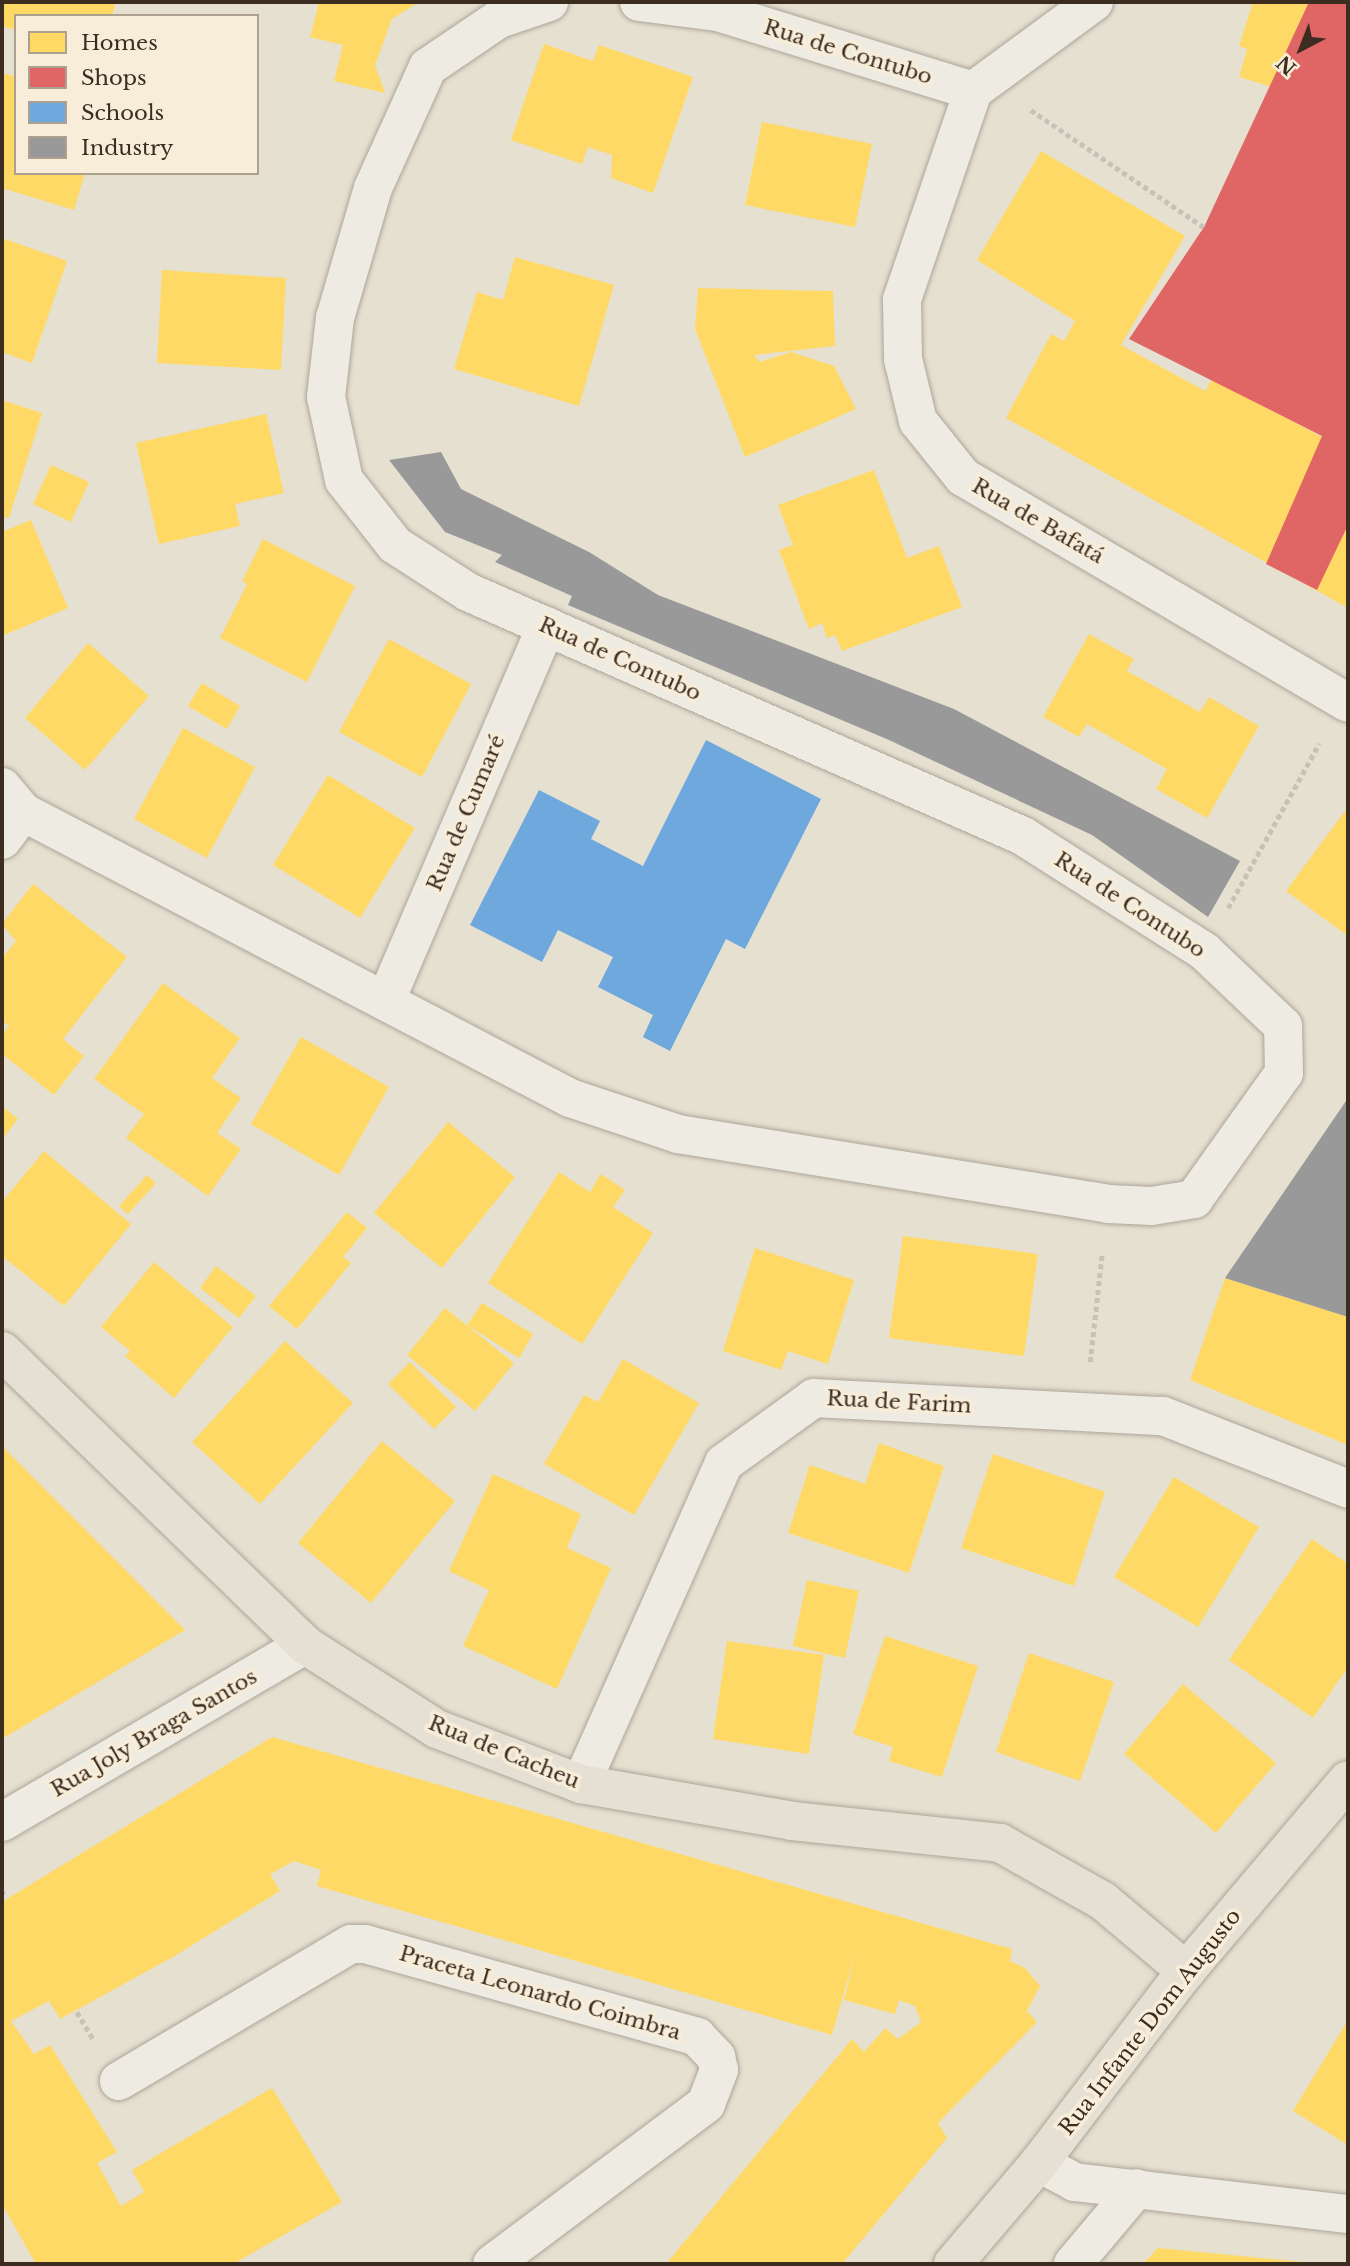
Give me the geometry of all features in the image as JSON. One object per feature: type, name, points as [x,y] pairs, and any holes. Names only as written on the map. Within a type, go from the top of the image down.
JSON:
[{"type":"main road","name":"Rua de Cacheu","points":[[2,1351],[305,1645],[437,1729],[581,1784],[792,1822],[1000,1843],[1103,1901],[1186,1971]]},
{"type":"main road","name":"Rua Infante Dom Augusto","points":[[953,2264],[1039,2164],[1186,1971],[1348,1780]]},
{"type":"street","name":"Rua de Contubo","points":[[9,813],[386,1000],[570,1098],[678,1134],[1108,1204],[1152,1206],[1194,1199],[1284,1073],[1283,1026],[1204,951],[1023,836],[468,592],[396,545],[344,480],[326,397],[335,318],[373,188],[428,67],[499,19],[549,2]]},
{"type":"street","name":"Rua de Contubo","points":[[639,2],[718,12],[980,86]]},
{"type":"street","points":[[980,86],[1094,2]]},
{"type":"street","name":"Rua de Bafatá","points":[[980,86],[902,300],[903,359],[918,421],[963,477],[1346,701]]},
{"type":"street","name":"Rua de Cumaré","points":[[386,1000],[546,626]]},
{"type":"street","name":"Rua de Farim","points":[[581,1784],[724,1463],[814,1398],[1163,1416],[1348,1489]]},
{"type":"street","name":"Rua Joly Braga Santos","points":[[2,1822],[305,1645]]},
{"type":"street","name":"Praceta Leonardo Coimbra","points":[[119,2081],[351,1944],[365,1944],[697,2037],[716,2057],[719,2070],[706,2104],[492,2264]]},
{"type":"street","points":[[1039,2164],[1074,2182],[1348,2214]]},
{"type":"street","points":[[1073,2264],[1137,2188]]},
{"type":"path","points":[[980,86],[1204,227]]},
{"type":"path","points":[[1204,951],[1346,701]]},
{"type":"path","points":[[1084,1412],[1108,1204]]},
{"type":"building: Homes","points":[[2,2],[116,2],[113,14],[14,14],[14,29],[2,26]]},
{"type":"building: Homes","points":[[319,2],[419,2],[392,19],[375,65],[385,93],[334,81],[343,45],[310,37]]},
{"type":"building: Homes","points":[[1253,2],[1348,2],[1348,126],[1271,101],[1275,88],[1239,77],[1247,49],[1239,46]]},
{"type":"building: Homes","points":[[544,44],[593,61],[599,45],[693,77],[653,193],[611,178],[612,155],[588,147],[582,164],[511,140]]},
{"type":"building: Homes","points":[[2,73],[14,76],[14,175],[84,175],[74,210],[2,188]]},
{"type":"building: Homes","points":[[762,122],[872,144],[855,227],[745,205]]},
{"type":"building: Homes","points":[[1041,151],[1185,236],[1121,345],[1205,391],[1212,379],[1347,450],[1343,460],[1348,463],[1348,608],[1006,418],[1051,334],[1064,341],[1075,321],[977,260]]},
{"type":"building: Homes","points":[[2,238],[67,261],[32,363],[2,352]]},
{"type":"building: Homes","points":[[515,257],[614,285],[579,406],[454,369],[477,292],[503,300]]},
{"type":"building: Homes","points":[[162,270],[286,278],[281,370],[157,363]]},
{"type":"building: Homes","points":[[698,288],[833,291],[835,346],[754,355],[760,362],[791,352],[834,366],[856,409],[745,457],[695,329]]},
{"type":"building: Homes","points":[[2,400],[42,413],[9,518],[2,516]]},
{"type":"building: Homes","points":[[266,414],[284,493],[235,504],[240,526],[159,544],[136,443]]},
{"type":"building: Homes","points":[[51,465],[89,482],[71,522],[33,504]]},
{"type":"building: Homes","points":[[874,470],[907,558],[939,546],[962,607],[842,651],[835,635],[827,638],[822,623],[809,629],[779,550],[793,545],[778,505]]},
{"type":"building: Homes","points":[[31,520],[68,608],[2,636],[2,532]]},
{"type":"building: Homes","points":[[263,539],[355,586],[307,682],[220,638],[247,584],[242,581]]},
{"type":"building: Homes","points":[[1089,634],[1134,659],[1127,671],[1200,712],[1209,697],[1259,726],[1207,818],[1156,789],[1167,769],[1087,724],[1079,737],[1043,717]]},
{"type":"building: Homes","points":[[389,639],[471,684],[422,777],[339,732]]},
{"type":"building: Homes","points":[[88,643],[149,696],[85,770],[25,718]]},
{"type":"building: Homes","points":[[202,683],[240,706],[227,729],[188,706]]},
{"type":"building: Homes","points":[[183,728],[255,767],[207,858],[134,819]]},
{"type":"building: Homes","points":[[328,775],[415,828],[360,918],[273,865]]},
{"type":"building: Homes","points":[[1348,807],[1348,936],[1286,891]]},
{"type":"building: Homes","points":[[33,884],[127,957],[63,1039],[84,1056],[54,1095],[2,1054],[2,1035],[9,1026],[2,1021],[2,958],[16,941],[2,924]]},
{"type":"building: Homes","points":[[163,983],[240,1038],[212,1078],[241,1098],[217,1133],[241,1149],[208,1196],[126,1138],[144,1114],[94,1079]]},
{"type":"building: Homes","points":[[301,1037],[389,1087],[339,1175],[251,1124]]},
{"type":"building: Homes","points":[[2,1106],[18,1119],[2,1139]]},
{"type":"building: Homes","points":[[448,1122],[515,1177],[442,1268],[374,1213]]},
{"type":"building: Homes","points":[[44,1151],[131,1224],[64,1306],[2,1256],[2,1202]]},
{"type":"building: Homes","points":[[559,1172],[590,1192],[601,1174],[625,1190],[613,1207],[653,1233],[582,1344],[488,1283]]},
{"type":"building: Homes","points":[[147,1175],[156,1183],[128,1214],[119,1206]]},
{"type":"building: Homes","points":[[347,1212],[367,1228],[343,1257],[351,1263],[297,1329],[269,1306]]},
{"type":"building: Homes","points":[[903,1236],[1038,1254],[1024,1356],[889,1338]]},
{"type":"building: Homes","points":[[755,1248],[854,1280],[828,1364],[788,1351],[781,1370],[723,1351]]},
{"type":"building: Homes","points":[[154,1262],[233,1327],[174,1398],[125,1356],[130,1351],[101,1327]]},
{"type":"building: Homes","points":[[216,1266],[256,1296],[239,1318],[200,1288]]},
{"type":"building: Homes","points":[[1225,1278],[1348,1317],[1348,1445],[1190,1380]]},
{"type":"building: Homes","points":[[482,1303],[533,1334],[519,1358],[467,1325]]},
{"type":"building: Homes","points":[[445,1308],[514,1363],[475,1411],[407,1355]]},
{"type":"building: Homes","points":[[285,1341],[353,1403],[260,1504],[192,1442]]},
{"type":"building: Homes","points":[[623,1359],[699,1403],[634,1515],[544,1464],[584,1395],[598,1402]]},
{"type":"building: Homes","points":[[410,1362],[456,1407],[434,1429],[388,1384]]},
{"type":"building: Homes","points":[[382,1441],[455,1501],[371,1603],[298,1543]]},
{"type":"building: Homes","points":[[879,1443],[944,1466],[909,1573],[788,1533],[810,1465],[865,1484]]},
{"type":"building: Homes","points":[[2,1446],[185,1630],[2,1739]]},
{"type":"building: Homes","points":[[993,1454],[1105,1492],[1074,1586],[961,1548]]},
{"type":"building: Homes","points":[[493,1474],[581,1514],[567,1548],[611,1568],[557,1689],[463,1646],[489,1590],[449,1571]]},
{"type":"building: Homes","points":[[1174,1477],[1259,1527],[1198,1627],[1114,1577]]},
{"type":"building: Homes","points":[[1312,1539],[1348,1564],[1348,1667],[1313,1718],[1229,1660]]},
{"type":"building: Homes","points":[[807,1580],[859,1591],[845,1658],[793,1646]]},
{"type":"building: Homes","points":[[885,1636],[978,1666],[942,1777],[889,1761],[893,1747],[853,1734]]},
{"type":"building: Homes","points":[[727,1641],[824,1655],[809,1754],[713,1739]]},
{"type":"building: Homes","points":[[1029,1653],[1114,1682],[1080,1781],[996,1752]]},
{"type":"building: Homes","points":[[1183,1684],[1276,1763],[1216,1833],[1124,1754]]},
{"type":"building: Homes","points":[[272,1737],[1012,1949],[1010,1961],[1025,1968],[1040,1986],[1027,2011],[1037,2022],[938,2123],[947,2138],[842,2264],[666,2264],[852,2039],[864,2052],[885,2028],[898,2039],[921,2022],[915,2006],[899,2000],[895,2014],[844,2000],[855,1954],[832,2035],[317,1886],[321,1870],[294,1861],[270,1874],[280,1891],[173,1957],[60,2019],[49,2001],[11,2021],[34,2054],[50,2045],[117,2152],[97,2163],[121,2206],[144,2192],[132,2170],[272,2088],[342,2202],[233,2264],[36,2264],[2,2204],[2,1902]]},
{"type":"building: Homes","points":[[1348,2020],[1348,2145],[1293,2111]]},
{"type":"building: Homes","points":[[1158,2248],[1304,2262],[1304,2264],[1143,2264]]},
{"type":"building: Shops","points":[[1309,2],[1348,2],[1348,525],[1317,590],[1266,564],[1322,436],[1129,339],[1204,227]]},
{"type":"building: Schools","points":[[706,740],[821,799],[745,949],[726,939],[670,1051],[643,1037],[653,1015],[598,987],[613,957],[558,930],[542,962],[470,925],[539,790],[600,821],[591,839],[643,866]]},
{"type":"building: Industry","points":[[441,452],[461,489],[589,552],[658,595],[954,709],[1240,861],[1208,917],[1092,835],[889,740],[568,605],[572,596],[495,562],[502,555],[445,532],[389,460]]},
{"type":"building: Industry","points":[[1348,1098],[1348,1317],[1225,1278]]}]
